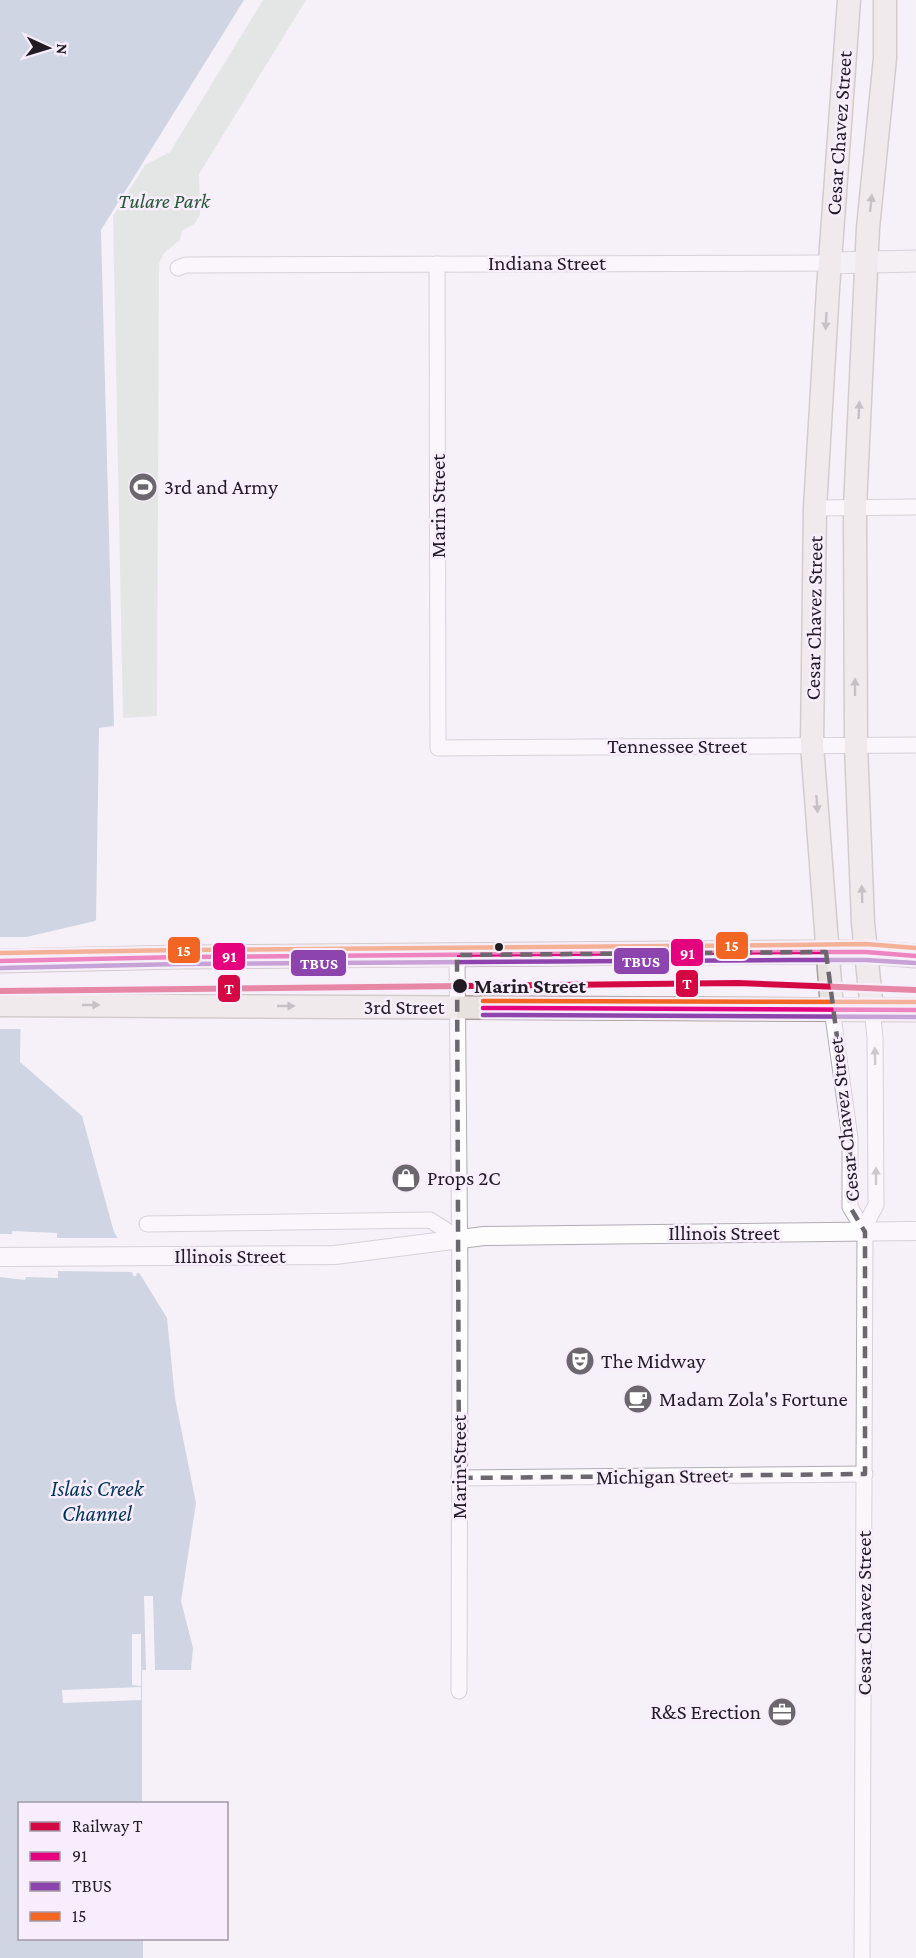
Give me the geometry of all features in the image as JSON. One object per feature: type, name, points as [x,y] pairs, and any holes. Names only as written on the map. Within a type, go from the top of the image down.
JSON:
[{"type":"main road","name":"Cesar Chavez Street","points":[[832,1009],[812,746],[815,508],[849,0]]},
{"type":"main road","name":"Cesar Chavez Street","points":[[872,1010],[863,923],[856,746],[855,507],[866,261],[885,58],[885,0]]},
{"type":"main road","points":[[885,58],[893,0]]},
{"type":"main road","name":"Indiana Street","points":[[830,263],[916,261]]},
{"type":"main road","points":[[0,961],[181,957],[826,952],[916,956]]},
{"type":"main road","name":"3rd Street","points":[[0,1005],[916,1010]]},
{"type":"street","name":"Indiana Street","points":[[178,268],[186,266],[437,264],[830,263]]},
{"type":"street","name":"Marin Street","points":[[437,264],[438,748]]},
{"type":"street","points":[[815,508],[916,507]]},
{"type":"street","name":"Tennessee Street","points":[[438,748],[916,745]]},
{"type":"street","name":"Marin Street","points":[[457,955],[460,1239],[459,1691]]},
{"type":"street","name":"Cesar Chavez Street","points":[[832,1009],[850,1138],[850,1207],[865,1232]]},
{"type":"street","name":"Cesar Chavez Street","points":[[862,1958],[865,1232],[866,1224],[876,1205],[875,1037],[872,1010]]},
{"type":"street","name":"Illinois Street","points":[[147,1224],[430,1220],[460,1239]]},
{"type":"street","name":"Illinois Street","points":[[0,1257],[335,1255],[484,1236],[539,1234],[916,1231]]},
{"type":"street","name":"Michigan Street","points":[[459,1478],[864,1474]]},
{"type":"highlighted area","points":[[826,952],[850,1138],[850,1207],[865,1232],[865,1474],[459,1478],[457,955]]},
{"type":"green space","name":"Tulare Park","points":[[263,0],[306,0],[199,174],[200,215],[194,224],[182,231],[180,240],[164,253],[159,264],[157,716],[123,718],[113,216],[145,165],[170,152]]},
{"type":"water","name":"Islais Creek Channel","points":[[0,0],[244,0],[101,230],[114,726],[99,728],[96,919],[22,938],[20,1062],[82,1116],[114,1232],[167,1318],[175,1398],[196,1503],[181,1601],[193,1648],[191,1670],[142,1670],[142,1802],[18,1802],[18,1940],[143,1940],[143,1958],[0,1958]]},
{"type":"pier","points":[[0,937],[33,937],[25,940],[23,1029],[0,1029]]},
{"type":"pier","points":[[12,1231],[57,1233],[57,1238],[122,1238],[142,1273],[133,1276],[132,1272],[58,1271],[58,1278],[26,1277],[25,1280],[0,1277],[0,1234],[12,1234]]},
{"type":"pier","points":[[144,1596],[153,1596],[155,1670],[146,1670]]},
{"type":"pier","points":[[132,1634],[141,1634],[141,1686],[132,1685]]},
{"type":"pier","points":[[141,1687],[141,1700],[63,1703],[62,1690]]},
{"type":"rail line","name":"T","points":[[0,991],[738,983],[916,990]]},
{"type":"transit line","name":"15","points":[[0,953],[866,944],[916,948]]},
{"type":"transit line","name":"91","points":[[0,961],[181,957],[789,952],[866,952],[916,956]]},
{"type":"transit line","name":"TBUS","points":[[0,968],[181,964],[789,960],[866,960],[915,963]]},
{"type":"transit line","name":"15","points":[[483,1001],[916,1002]]},
{"type":"transit line","name":"91","points":[[483,1008],[916,1010]]},
{"type":"transit line","name":"TBUS","points":[[483,1015],[916,1017]]},
{"type":"place","name":"3rd and Army","points":[[143,487]]},
{"type":"place","name":"Marin Street","points":[[460,986]]},
{"type":"place","name":"Props 2C","points":[[406,1178]]},
{"type":"place","name":"The Midway","points":[[580,1361]]},
{"type":"place","name":"Madam Zola's Fortune","points":[[638,1399]]},
{"type":"place","name":"R&S Erection","points":[[782,1712]]}]
